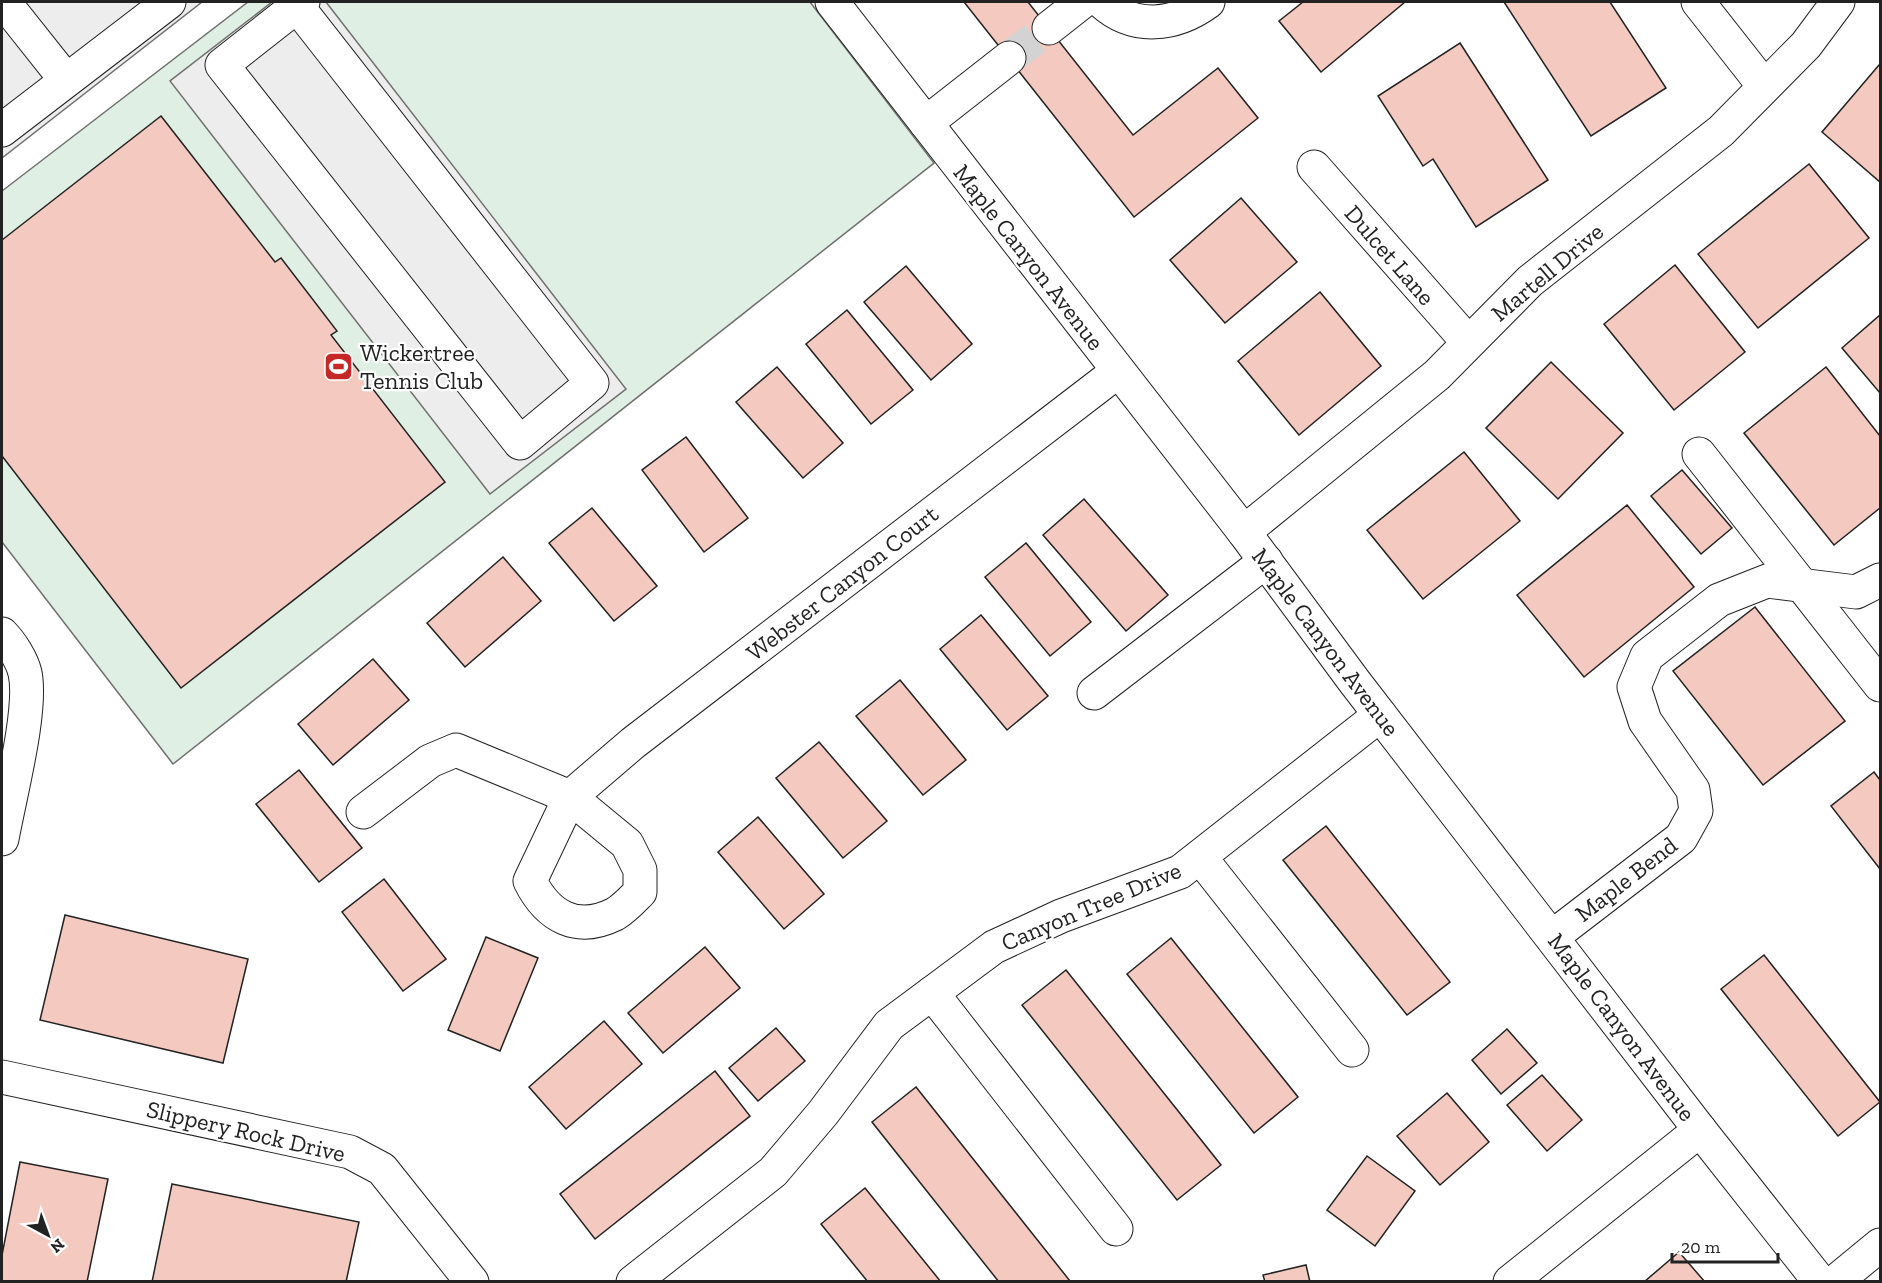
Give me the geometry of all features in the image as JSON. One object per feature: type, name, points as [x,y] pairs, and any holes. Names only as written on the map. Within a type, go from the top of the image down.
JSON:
[{"type":"street","points":[[4,2],[66,80]]},
{"type":"street","name":"Maple Canyon Avenue","points":[[832,2],[1117,372],[1244,532],[1380,715],[1700,1130],[1820,1281]]},
{"type":"street","points":[[1049,28],[1082,2]]},
{"type":"street","points":[[1102,2],[1114,13],[1141,22],[1165,23],[1192,13],[1208,2]]},
{"type":"street","points":[[1698,2],[1764,86]]},
{"type":"street","name":"Martell Drive","points":[[1244,532],[1437,375],[1530,281],[1721,131],[1806,45],[1838,2]]},
{"type":"street","points":[[300,4],[592,383],[520,443],[222,65],[300,4]]},
{"type":"street","points":[[2,130],[66,80],[150,7]]},
{"type":"street","points":[[926,123],[1009,58]]},
{"type":"street","name":"Dulcet Lane","points":[[1314,166],[1468,342]]},
{"type":"street","name":"Webster Canyon Court","points":[[363,812],[430,761],[456,750],[570,797],[633,743],[1117,372]]},
{"type":"street","points":[[1699,454],[1880,685]]},
{"type":"street","points":[[1094,693],[1266,561]]},
{"type":"street","name":"Maple Bend","points":[[1552,937],[1681,838],[1696,811],[1693,790],[1646,721],[1634,687],[1647,657],[1719,600],[1767,581],[1803,587],[1856,591],[1881,580]]},
{"type":"street","points":[[2,634],[9,641],[25,673],[26,709],[2,839]]},
{"type":"street","name":"Canyon Tree Drive","points":[[633,1281],[773,1172],[823,1113],[889,1025],[994,947],[1061,916],[1180,872],[1380,715]]},
{"type":"street","points":[[1200,857],[1352,1050]]},
{"type":"street","points":[[932,993],[1116,1229]]},
{"type":"street","name":"Slippery Rock Drive","points":[[2,1077],[350,1152],[382,1169],[472,1281]]},
{"type":"street","points":[[1510,1281],[1700,1130]]},
{"type":"street","points":[[1835,1281],[1881,1245]]},
{"type":"green space","name":"Wickertree Tennis Club","points":[[248,2],[810,2],[934,163],[173,764],[2,542],[2,191]]},
{"type":"shaded area","points":[[2,2],[202,2],[2,158]]},
{"type":"shaded area","points":[[272,2],[326,2],[626,389],[490,494],[170,81]]},
{"type":"building","points":[[964,2],[1028,2],[1133,135],[1218,68],[1258,118],[1134,217]]},
{"type":"building","points":[[1303,2],[1405,2],[1321,72],[1279,21]]},
{"type":"building","points":[[1504,2],[1610,2],[1666,88],[1591,136]]},
{"type":"building","points":[[1460,43],[1548,180],[1476,227],[1433,159],[1423,166],[1378,96]]},
{"type":"building","points":[[1880,65],[1880,182],[1822,132]]},
{"type":"building","points":[[161,116],[275,262],[281,258],[337,331],[331,335],[445,482],[181,688],[2,456],[2,240]]},
{"type":"building","points":[[1809,164],[1869,238],[1758,328],[1698,254]]},
{"type":"building","points":[[1241,198],[1297,262],[1225,323],[1170,260]]},
{"type":"building","points":[[1675,265],[1745,352],[1674,410],[1604,324]]},
{"type":"building","points":[[906,266],[972,344],[931,380],[864,302]]},
{"type":"building","points":[[1320,292],[1381,366],[1299,435],[1238,361]]},
{"type":"building","points":[[847,310],[913,390],[871,424],[806,344]]},
{"type":"building","points":[[1880,315],[1880,393],[1842,348]]},
{"type":"building","points":[[1551,362],[1623,433],[1558,499],[1486,428]]},
{"type":"building","points":[[777,367],[843,443],[803,478],[736,402]]},
{"type":"building","points":[[1826,367],[1880,436],[1880,508],[1834,545],[1744,433]]},
{"type":"building","points":[[686,437],[748,518],[704,552],[642,470]]},
{"type":"building","points":[[1464,452],[1520,521],[1423,599],[1367,530]]},
{"type":"building","points":[[1682,470],[1732,528],[1701,554],[1651,496]]},
{"type":"building","points":[[1084,499],[1168,595],[1126,631],[1043,535]]},
{"type":"building","points":[[1627,505],[1694,587],[1584,677],[1517,595]]},
{"type":"building","points":[[592,508],[657,586],[614,621],[549,543]]},
{"type":"building","points":[[1026,543],[1091,622],[1050,656],[985,577]]},
{"type":"building","points":[[503,557],[541,601],[465,667],[427,623]]},
{"type":"building","points":[[1755,607],[1845,721],[1763,785],[1673,671]]},
{"type":"building","points":[[981,615],[1048,696],[1007,730],[940,649]]},
{"type":"building","points":[[373,659],[409,700],[333,765],[298,724]]},
{"type":"building","points":[[900,680],[966,760],[923,795],[856,716]]},
{"type":"building","points":[[819,742],[887,821],[843,858],[776,778]]},
{"type":"building","points":[[299,770],[362,848],[319,882],[256,804]]},
{"type":"building","points":[[1874,772],[1880,780],[1880,869],[1831,806]]},
{"type":"building","points":[[758,817],[824,894],[784,929],[718,852]]},
{"type":"building","points":[[1326,826],[1450,982],[1407,1015],[1283,860]]},
{"type":"building","points":[[384,879],[446,959],[403,991],[342,912]]},
{"type":"building","points":[[65,915],[248,959],[223,1063],[40,1020]]},
{"type":"building","points":[[486,937],[538,958],[500,1051],[448,1030]]},
{"type":"building","points":[[1171,938],[1298,1097],[1254,1133],[1127,974]]},
{"type":"building","points":[[705,947],[740,988],[663,1053],[628,1013]]},
{"type":"building","points":[[1764,955],[1880,1102],[1838,1136],[1721,989]]},
{"type":"building","points":[[1066,970],[1221,1165],[1177,1200],[1022,1005]]},
{"type":"building","points":[[604,1021],[642,1064],[566,1129],[529,1087]]},
{"type":"building","points":[[776,1028],[805,1061],[758,1101],[729,1068]]},
{"type":"building","points":[[1507,1029],[1537,1063],[1501,1094],[1472,1060]]},
{"type":"building","points":[[715,1071],[750,1116],[595,1239],[560,1194]]},
{"type":"building","points":[[1542,1075],[1582,1120],[1547,1151],[1507,1105]]},
{"type":"building","points":[[916,1087],[1070,1282],[999,1282],[872,1122]]},
{"type":"building","points":[[1447,1093],[1489,1142],[1440,1185],[1397,1136]]},
{"type":"building","points":[[1367,1156],[1415,1191],[1375,1246],[1327,1210]]},
{"type":"building","points":[[20,1162],[108,1179],[87,1282],[2,1282],[2,1255]]},
{"type":"building","points":[[172,1184],[359,1222],[346,1282],[152,1282]]},
{"type":"building","points":[[865,1188],[941,1282],[868,1282],[821,1224]]},
{"type":"building","points":[[1679,1252],[1705,1282],[1644,1282]]},
{"type":"building","points":[[1306,1265],[1310,1282],[1265,1282],[1263,1275]]},
{"type":"tunnel","points":[[1009,58],[1049,28]]},
{"type":"place","name":"Wickertree Tennis Club","points":[[339,366]]}]
